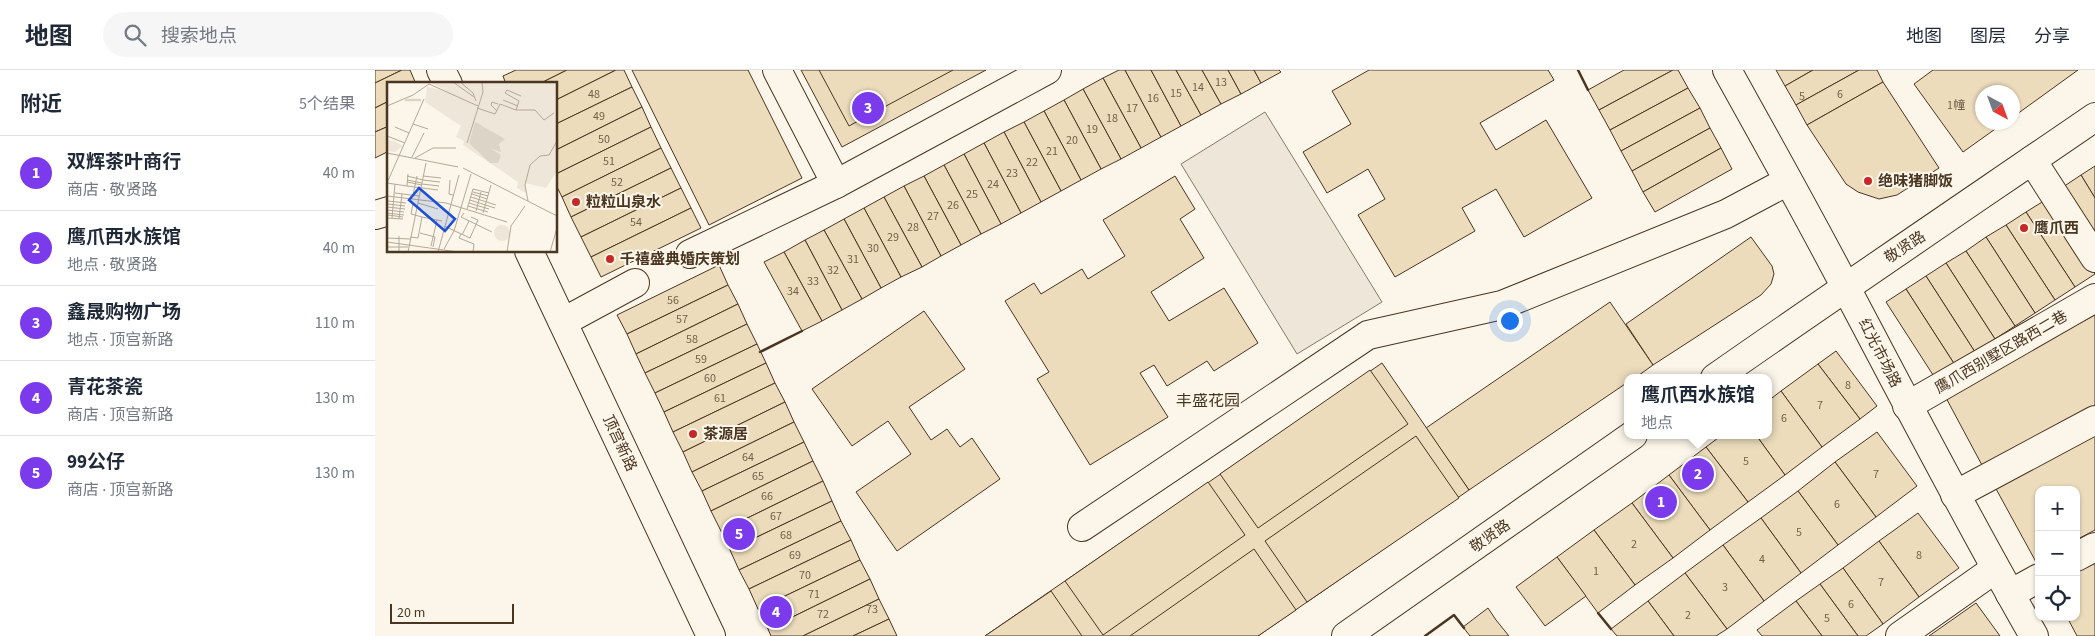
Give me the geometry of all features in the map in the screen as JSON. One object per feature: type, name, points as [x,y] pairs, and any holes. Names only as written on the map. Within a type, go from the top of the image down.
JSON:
[{"type":"street","points":[[441,70],[447,82]]},
{"type":"street","points":[[777,70],[837,184]]},
{"type":"street","points":[[690,254],[837,184],[1047,70]]},
{"type":"street","name":"红光市场路","points":[[1727,70],[1845,286],[1955,496],[2034,636]]},
{"type":"street","name":"敬贤路","points":[[1721,374],[1845,286],[2095,117]]},
{"type":"street","points":[[2032,160],[2095,258]]},
{"type":"street","points":[[1082,527],[1368,335],[1502,305],[1726,214],[1788,181]]},
{"type":"street","name":"顶宫新路","points":[[529,252],[711,636]]},
{"type":"street","points":[[563,322],[635,283]]},
{"type":"street","name":"鹰爪西别墅区路西二巷","points":[[1907,406],[2095,298]]},
{"type":"street","points":[[1955,496],[2095,420]]},
{"type":"street","name":"敬贤路","points":[[1347,636],[1627,439]]},
{"type":"street","points":[[2080,555],[2095,547]]},
{"type":"street","points":[[1900,636],[1995,569]]},
{"type":"street","points":[[2010,594],[2035,580]]},
{"type":"shaded area","points":[[1265,112],[1382,302],[1297,354],[1181,164]]},
{"type":"building","points":[[375,70],[402,70],[375,83]]},
{"type":"building","points":[[402,70],[410,70],[415,82],[387,82],[387,102],[375,108],[375,83]]},
{"type":"building","points":[[516,70],[567,70],[543,82],[505,82],[503,76]]},
{"type":"building","points":[[567,70],[616,70],[557,100],[557,82],[543,82]]},
{"type":"building","points":[[616,70],[624,70],[632,87],[557,124],[557,100]]},
{"type":"building","points":[[632,70],[748,70],[802,178],[709,225]]},
{"type":"building","points":[[801,70],[986,70],[842,147]]},
{"type":"building","points":[[819,70],[953,70],[849,126]]},
{"type":"building","points":[[1119,70],[1125,70],[1161,137],[1141,148],[1103,78]]},
{"type":"building","points":[[1125,70],[1151,70],[1181,126],[1161,137]]},
{"type":"building","points":[[1151,70],[1176,70],[1201,115],[1181,126]]},
{"type":"building","points":[[1176,70],[1202,70],[1221,104],[1201,115]]},
{"type":"building","points":[[1202,70],[1228,70],[1241,94],[1221,104]]},
{"type":"building","points":[[1228,70],[1254,70],[1261,83],[1241,94]]},
{"type":"building","points":[[1254,70],[1279,70],[1281,72],[1261,83]]},
{"type":"building","points":[[1369,70],[1548,70],[1554,80],[1480,123],[1496,150],[1546,120],[1592,198],[1524,237],[1496,189],[1462,208],[1475,231],[1395,277],[1358,215],[1385,199],[1368,169],[1327,193],[1303,152],[1351,124],[1332,91]]},
{"type":"building","points":[[1624,70],[1673,70],[1599,110],[1588,90]]},
{"type":"building","points":[[1673,70],[1678,70],[1688,88],[1610,130],[1599,110]]},
{"type":"building","points":[[1776,70],[1813,70],[1785,86]]},
{"type":"building","points":[[1813,70],[1859,70],[1796,105],[1785,86]]},
{"type":"building","points":[[1859,70],[1877,70],[1883,82],[1807,125],[1796,105]]},
{"type":"building","points":[[1933,70],[2078,70],[2020,112],[2020,85],[1975,85],[1975,130],[1994,130],[1963,152],[1914,84]]},
{"type":"building","points":[[1103,78],[1141,148],[1121,159],[1083,89]]},
{"type":"building","points":[[1883,82],[1939,168],[1897,195],[1879,199],[1858,192],[1846,184],[1807,125]]},
{"type":"building","points":[[632,87],[642,107],[557,150],[557,124]]},
{"type":"building","points":[[1688,88],[1700,108],[1621,151],[1610,130]]},
{"type":"building","points":[[1083,89],[1121,159],[1101,169],[1064,100]]},
{"type":"building","points":[[1064,100],[1101,169],[1081,180],[1044,111]]},
{"type":"building","points":[[387,102],[387,127],[375,132],[375,108]]},
{"type":"building","points":[[642,107],[651,127],[557,174],[557,150]]},
{"type":"building","points":[[1700,108],[1710,128],[1632,171],[1621,151]]},
{"type":"building","points":[[1044,111],[1081,180],[1061,191],[1024,122]]},
{"type":"building","points":[[1024,122],[1061,191],[1041,202],[1004,132]]},
{"type":"building","points":[[387,127],[387,152],[375,158],[375,132]]},
{"type":"building","points":[[651,127],[661,148],[562,197],[557,187],[557,174]]},
{"type":"building","points":[[1710,128],[1721,148],[1643,192],[1632,171]]},
{"type":"building","points":[[1004,132],[1041,202],[1021,213],[984,143]]},
{"type":"building","points":[[984,143],[1021,213],[1001,224],[964,154]]},
{"type":"building","points":[[661,148],[671,168],[571,217],[562,197]]},
{"type":"building","points":[[1721,148],[1732,169],[1655,212],[1643,192]]},
{"type":"building","points":[[964,154],[1001,224],[981,234],[944,165]]},
{"type":"building","points":[[944,165],[981,234],[961,245],[924,176]]},
{"type":"building","points":[[2095,166],[2095,198],[2081,175]]},
{"type":"building","points":[[671,168],[681,188],[581,237],[571,217]]},
{"type":"building","points":[[2081,175],[2095,198],[2095,243],[2060,189]]},
{"type":"building","points":[[924,176],[961,245],[941,256],[904,186]]},
{"type":"building","points":[[1175,176],[1195,209],[1180,219],[1204,258],[1151,292],[1169,321],[1224,288],[1258,343],[1214,371],[1207,361],[1167,386],[1154,365],[1140,373],[1168,417],[1090,465],[1037,379],[1049,372],[1005,301],[1034,283],[1041,294],[1082,269],[1088,279],[1125,256],[1103,220]]},
{"type":"building","points":[[904,186],[941,256],[922,267],[884,197]]},
{"type":"building","points":[[681,188],[691,208],[591,257],[581,237]]},
{"type":"building","points":[[884,197],[922,267],[901,277],[864,208]]},
{"type":"building","points":[[2047,199],[2095,274],[2075,287],[2026,212]]},
{"type":"building","points":[[691,208],[701,228],[601,277],[591,257]]},
{"type":"building","points":[[864,208],[901,277],[881,288],[844,219]]},
{"type":"building","points":[[2026,212],[2075,287],[2055,300],[2006,225]]},
{"type":"building","points":[[844,219],[881,288],[862,299],[824,230]]},
{"type":"building","points":[[2006,225],[2055,300],[2035,313],[1986,237]]},
{"type":"building","points":[[824,230],[862,299],[842,310],[805,240]]},
{"type":"building","points":[[1751,237],[1772,266],[1774,274],[1771,284],[1761,295],[1653,365],[1626,324]]},
{"type":"building","points":[[1986,237],[2035,313],[2015,326],[1966,251]]},
{"type":"building","points":[[805,240],[842,310],[822,321],[784,252]]},
{"type":"building","points":[[1966,251],[2015,326],[1995,339],[1946,263]]},
{"type":"building","points":[[784,252],[822,321],[802,331],[764,262]]},
{"type":"building","points":[[1946,263],[1995,339],[1975,352],[1926,276]]},
{"type":"building","points":[[719,265],[728,285],[627,334],[617,315]]},
{"type":"building","points":[[1926,276],[1975,352],[1955,365],[1906,289]]},
{"type":"building","points":[[728,285],[738,304],[636,354],[627,334]]},
{"type":"building","points":[[1906,289],[1955,365],[1935,378],[1886,302]]},
{"type":"building","points":[[1610,302],[1653,365],[1641,374],[1624,374],[1624,385],[1469,490],[1426,428]]},
{"type":"building","points":[[738,304],[747,324],[645,373],[636,354]]},
{"type":"building","points":[[924,311],[965,369],[909,407],[931,440],[947,429],[960,447],[972,438],[1000,479],[897,551],[856,492],[911,454],[888,421],[852,446],[812,389]]},
{"type":"building","points":[[2095,315],[2095,406],[1983,467],[1945,396]]},
{"type":"building","points":[[747,324],[757,344],[655,393],[645,373]]},
{"type":"building","points":[[757,344],[766,363],[664,412],[655,393]]},
{"type":"building","points":[[1836,351],[1877,406],[1860,419],[1818,364]]},
{"type":"building","points":[[766,363],[775,383],[673,432],[664,412]]},
{"type":"building","points":[[1382,363],[1469,490],[1258,636],[985,636]]},
{"type":"building","points":[[1818,364],[1860,419],[1822,447],[1781,391]]},
{"type":"building","points":[[1370,370],[1408,424],[1258,528],[1220,474]]},
{"type":"building","points":[[775,383],[785,402],[683,452],[673,432]]},
{"type":"building","points":[[1781,391],[1822,447],[1785,475],[1759,439],[1772,439],[1772,398]]},
{"type":"building","points":[[785,402],[794,422],[692,472],[683,452]]},
{"type":"building","points":[[794,422],[804,442],[702,491],[692,472]]},
{"type":"building","points":[[1877,432],[1917,486],[1876,517],[1835,462]]},
{"type":"building","points":[[2095,434],[2095,530],[2080,538],[2080,486],[2035,486],[2035,560],[1995,487]]},
{"type":"building","points":[[1416,436],[1459,498],[1307,602],[1265,541]]},
{"type":"building","points":[[1717,439],[1759,439],[1785,475],[1748,502],[1706,447]]},
{"type":"building","points":[[804,442],[813,461],[711,511],[702,491]]},
{"type":"building","points":[[1706,447],[1748,502],[1710,530],[1669,475]]},
{"type":"building","points":[[813,461],[823,481],[721,531],[711,511]]},
{"type":"building","points":[[1835,462],[1876,517],[1838,545],[1798,491]]},
{"type":"building","points":[[1669,475],[1710,530],[1673,558],[1632,503]]},
{"type":"building","points":[[823,481],[832,501],[730,550],[721,531]]},
{"type":"building","points":[[1208,482],[1245,535],[1103,635],[1065,581]]},
{"type":"building","points":[[1798,491],[1838,545],[1801,573],[1761,518]]},
{"type":"building","points":[[832,501],[841,521],[739,570],[730,550]]},
{"type":"building","points":[[1632,503],[1673,558],[1635,585],[1594,530]]},
{"type":"building","points":[[1918,513],[1959,568],[1919,597],[1879,541]]},
{"type":"building","points":[[1761,518],[1801,573],[1764,601],[1723,545]]},
{"type":"building","points":[[841,521],[851,540],[749,589],[739,570]]},
{"type":"building","points":[[1594,530],[1635,585],[1598,613],[1557,557]]},
{"type":"building","points":[[851,540],[860,560],[758,609],[749,589]]},
{"type":"building","points":[[1879,541],[1919,597],[1883,624],[1843,568]]},
{"type":"building","points":[[1723,545],[1764,601],[1727,629],[1685,573]]},
{"type":"building","points":[[1254,549],[1296,610],[1258,636],[1130,636]]},
{"type":"building","points":[[1557,557],[1586,596],[1545,626],[1516,587]]},
{"type":"building","points":[[860,560],[870,579],[768,629],[758,609]]},
{"type":"building","points":[[2095,562],[2095,636],[2077,636],[2069,621],[2080,621],[2080,571]]},
{"type":"building","points":[[1843,568],[1883,624],[1866,636],[1858,636],[1820,584]]},
{"type":"building","points":[[1685,573],[1727,629],[1716,636],[1674,636],[1648,601]]},
{"type":"building","points":[[870,579],[879,599],[803,636],[771,636],[768,629]]},
{"type":"building","points":[[1820,584],[1858,636],[1822,636],[1796,601]]},
{"type":"building","points":[[1051,591],[1082,636],[985,636]]},
{"type":"building","points":[[879,599],[889,619],[853,636],[803,636]]},
{"type":"building","points":[[1648,601],[1674,636],[1617,636],[1611,629]]},
{"type":"building","points":[[1796,601],[1822,636],[1762,636],[1757,630]]},
{"type":"building","points":[[1976,603],[2000,636],[1929,636]]},
{"type":"building","points":[[1488,608],[1509,636],[1470,636],[1463,627]]},
{"type":"building","points":[[889,619],[897,636],[853,636]]},
{"type":"wall","points":[[1578,70],[1588,90]]},
{"type":"wall","points":[[760,352],[802,331]]},
{"type":"wall","points":[[1598,613],[1611,629]]},
{"type":"wall","points":[[1425,636],[1454,615],[1464,628]]},
{"type":"place","name":"鑫晟购物广场","points":[[868,108]]},
{"type":"place","name":"绝味猪脚饭","points":[[1868,181]]},
{"type":"place","name":"粒粒山泉水","points":[[576,202]]},
{"type":"place","name":"鹰爪西","points":[[2024,228]]},
{"type":"place","name":"千禧盛典婚庆策划","points":[[610,259]]},
{"type":"place","name":"茶源居","points":[[693,434]]},
{"type":"place","name":"鹰爪西水族馆","points":[[1698,474]]},
{"type":"place","name":"双辉茶叶商行","points":[[1661,502]]},
{"type":"place","name":"99公仔","points":[[739,534]]},
{"type":"place","name":"青花茶瓷","points":[[776,612]]},
{"type":"district","name":"丰盛花园","points":[[1208,400]]}]
